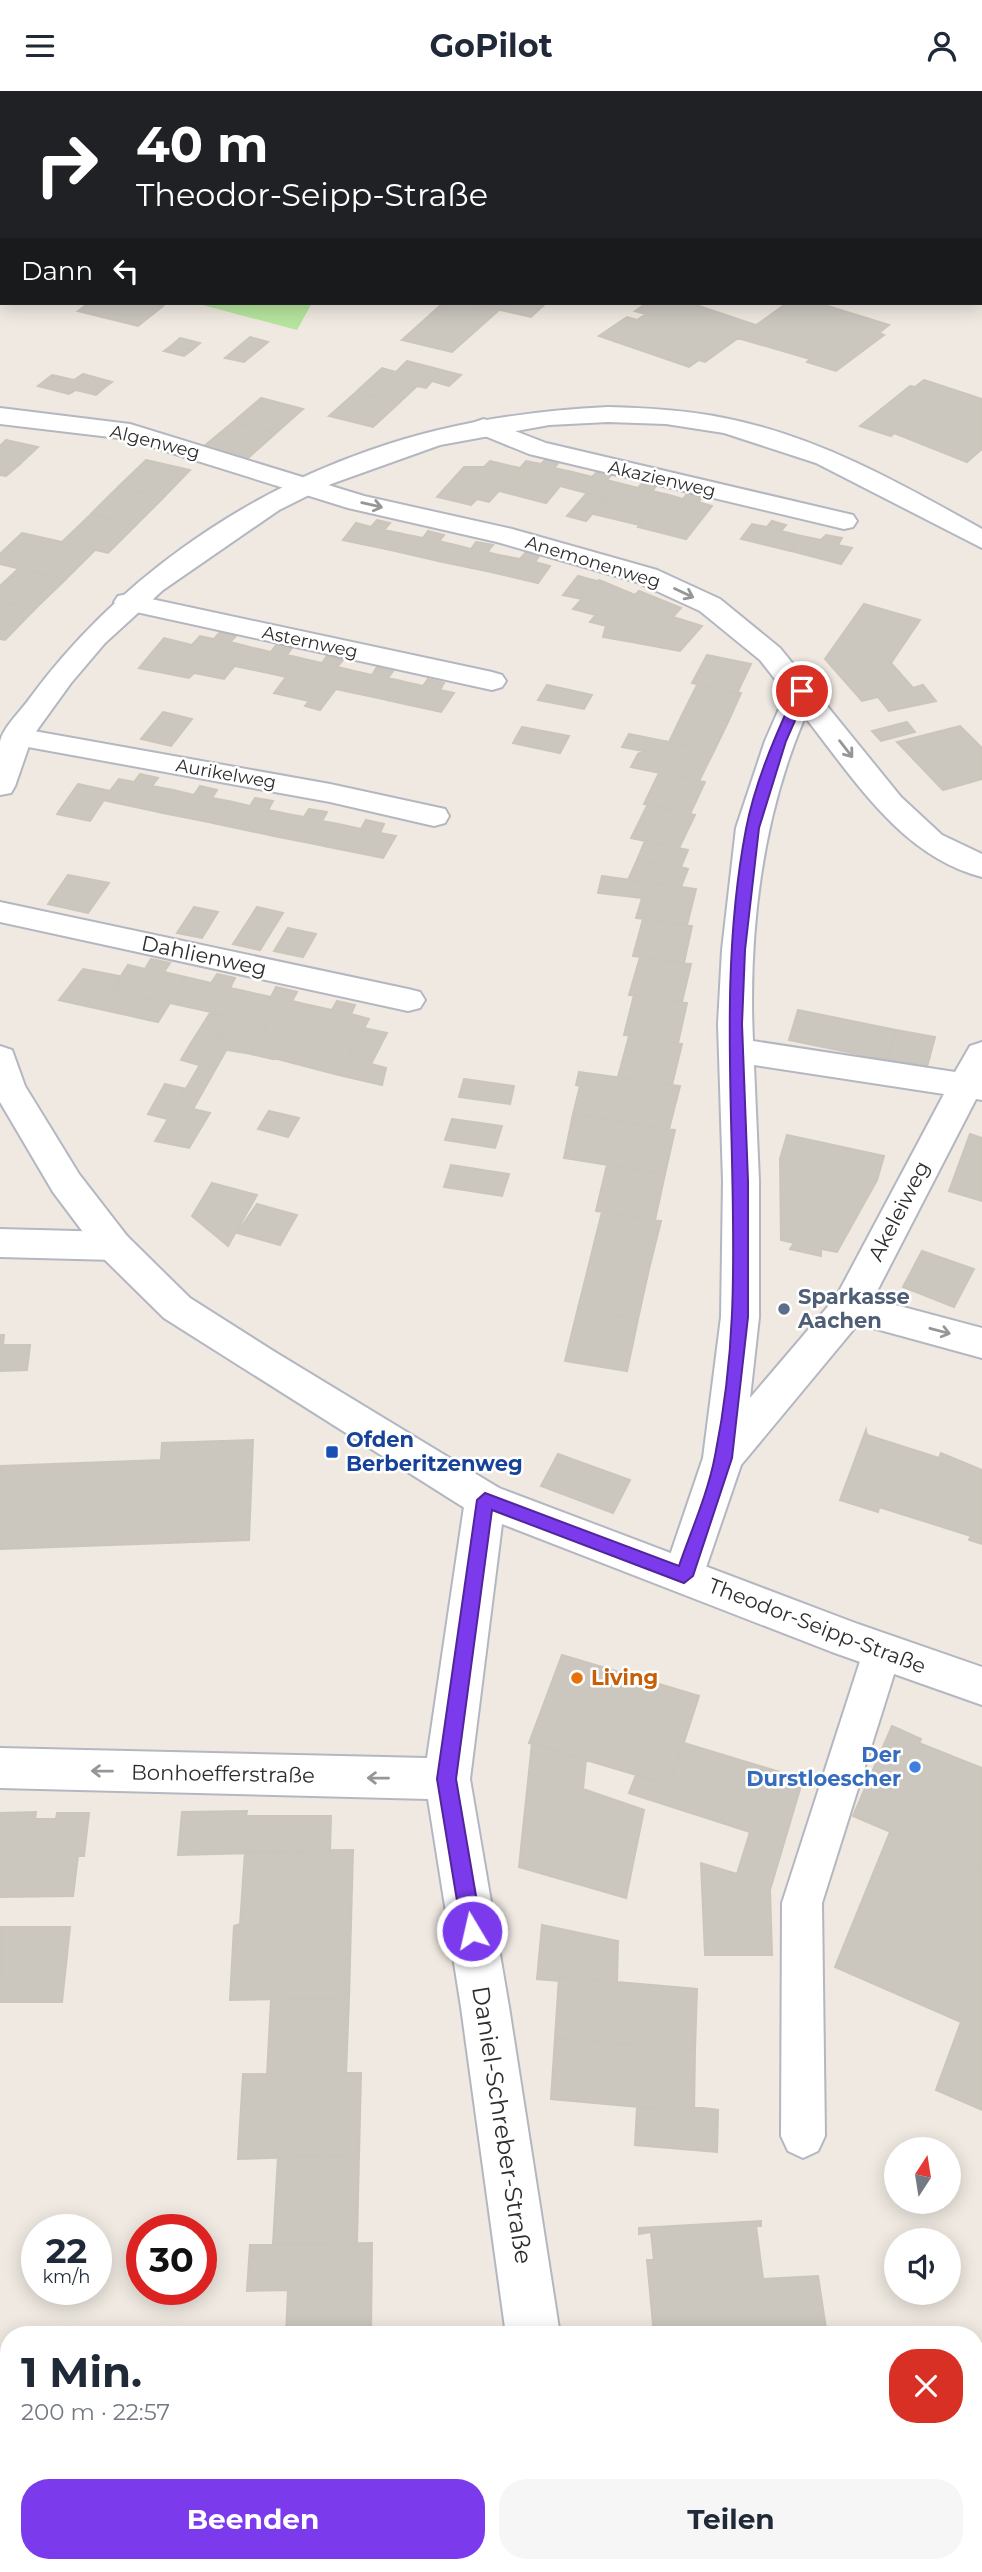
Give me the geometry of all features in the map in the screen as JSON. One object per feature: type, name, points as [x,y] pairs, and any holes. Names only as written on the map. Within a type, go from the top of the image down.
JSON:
[{"type":"street","points":[[0,786],[17,737],[70,664],[128,602],[270,504],[358,464],[484,427],[542,417],[599,414],[674,418],[723,425],[788,441],[860,471],[982,540]]},
{"type":"street","name":"Algenweg","points":[[0,416],[130,432],[306,487]]},
{"type":"street","name":"Akazienweg","points":[[484,427],[519,443],[561,455],[844,521]]},
{"type":"street","name":"Anemonenweg","points":[[306,487],[575,554],[647,576],[710,605],[769,654],[802,691],[890,804],[931,842],[982,867]]},
{"type":"street","name":"Asternweg","points":[[128,602],[492,681]]},
{"type":"street","points":[[723,1458],[740,1317],[741,1181],[736,1050],[738,950],[752,828],[780,741],[802,691]]},
{"type":"street","name":"Aurikelweg","points":[[17,737],[330,793],[434,816]]},
{"type":"street","name":"Dahlienweg","points":[[0,912],[408,1000]]},
{"type":"street","points":[[736,1050],[977,1076]]},
{"type":"street","name":"Theodor-Seipp-Straße","points":[[0,1058],[8,1086],[66,1183],[114,1246],[177,1308],[360,1426],[485,1500],[882,1652],[982,1686]]},
{"type":"street","name":"Akeleiweg","points":[[684,1576],[723,1458],[850,1307],[926,1158],[977,1076]]},
{"type":"street","points":[[0,1243],[114,1246]]},
{"type":"street","points":[[850,1307],[982,1343]]},
{"type":"street","name":"Daniel-Schreber-Straße","points":[[485,1500],[447,1779],[485,2007],[532,2326]]},
{"type":"street","name":"Bonhoefferstraße","points":[[0,1769],[447,1779]]},
{"type":"lane","points":[[803,2136],[802,1903],[882,1652]]},
{"type":"green space","points":[[203,305],[311,305],[297,330]]},
{"type":"building","points":[[86,305],[163,306],[138,326],[78,311]]},
{"type":"building","points":[[441,305],[479,305],[499,310],[452,352],[402,340]]},
{"type":"building","points":[[480,305],[544,305],[531,317]]},
{"type":"building","points":[[644,305],[696,305],[756,325],[705,362],[699,360],[689,367],[599,336],[627,317],[637,320],[646,314],[635,311]]},
{"type":"building","points":[[784,305],[824,305],[889,325],[879,333],[884,335],[836,371],[807,362],[810,359],[738,338]]},
{"type":"building","points":[[250,337],[268,342],[244,362],[225,358]]},
{"type":"building","points":[[180,338],[200,343],[192,350],[172,345]]},
{"type":"building","points":[[172,345],[192,350],[184,356],[164,351]]},
{"type":"building","points":[[407,361],[461,375],[449,386],[432,381],[426,388],[417,386],[399,403],[356,392],[382,368],[396,372]]},
{"type":"building","points":[[83,374],[112,382],[104,388],[74,380]]},
{"type":"building","points":[[52,375],[104,388],[96,395],[76,390],[69,394],[38,386]]},
{"type":"building","points":[[924,380],[982,399],[982,449],[967,462],[894,433],[891,436],[860,426],[910,386],[915,387]]},
{"type":"building","points":[[356,392],[399,403],[373,427],[329,416]]},
{"type":"building","points":[[261,398],[303,409],[276,433],[233,422]]},
{"type":"building","points":[[233,422],[276,433],[247,459],[203,447]]},
{"type":"building","points":[[6,440],[38,447],[20,464],[0,460],[0,446]]},
{"type":"building","points":[[546,459],[559,462],[554,468],[573,472],[560,486],[514,475],[526,461],[541,464]]},
{"type":"building","points":[[0,460],[20,464],[6,476],[0,475]]},
{"type":"building","points":[[146,460],[190,470],[164,497],[118,487]]},
{"type":"building","points":[[490,461],[520,468],[489,502],[477,499],[471,505],[437,497],[464,467],[484,467]]},
{"type":"building","points":[[598,471],[612,474],[607,480],[618,483],[606,498],[560,486],[573,472],[592,477]]},
{"type":"building","points":[[514,475],[560,486],[546,503],[499,491]]},
{"type":"building","points":[[643,482],[657,485],[652,491],[665,494],[639,525],[593,514],[618,483],[638,488]]},
{"type":"building","points":[[118,487],[164,497],[136,525],[91,514]]},
{"type":"building","points":[[587,493],[606,498],[586,521],[567,516]]},
{"type":"building","points":[[688,493],[703,497],[698,502],[712,506],[686,539],[638,527],[665,494],[683,499]]},
{"type":"building","points":[[91,514],[136,525],[108,553],[62,542]]},
{"type":"building","points":[[377,520],[390,523],[384,530],[403,534],[390,550],[343,540],[356,523],[371,527]]},
{"type":"building","points":[[772,521],[786,525],[781,531],[802,536],[791,551],[741,539],[752,524],[767,527]]},
{"type":"building","points":[[428,531],[444,535],[439,541],[451,544],[438,561],[390,550],[403,534],[423,538]]},
{"type":"building","points":[[22,533],[95,550],[65,580],[0,564],[0,554]]},
{"type":"building","points":[[826,535],[842,538],[838,545],[852,548],[841,564],[791,551],[802,536],[821,540]]},
{"type":"building","points":[[476,542],[493,545],[487,552],[499,555],[486,571],[438,561],[451,544],[471,549]]},
{"type":"building","points":[[526,552],[540,555],[535,562],[550,566],[538,583],[486,571],[499,555],[520,559]]},
{"type":"building","points":[[19,568],[65,580],[35,609],[0,601],[0,586]]},
{"type":"building","points":[[578,576],[597,581],[581,599],[563,595]]},
{"type":"building","points":[[599,580],[635,595],[639,591],[681,608],[659,633],[631,626],[628,631],[590,622],[596,615],[573,609]]},
{"type":"building","points":[[0,601],[35,609],[5,640],[0,639]]},
{"type":"building","points":[[864,604],[920,620],[891,663],[913,688],[923,685],[936,701],[889,711],[878,697],[862,701],[825,659]]},
{"type":"building","points":[[673,617],[702,626],[680,651],[637,643],[645,630],[659,633]]},
{"type":"building","points":[[606,626],[628,631],[631,626],[645,630],[637,643],[603,637]]},
{"type":"building","points":[[220,632],[236,636],[230,642],[250,647],[224,679],[194,673],[189,678],[139,668],[164,638],[192,645],[200,636],[214,639]]},
{"type":"building","points":[[276,645],[292,648],[287,655],[300,658],[286,677],[235,666],[250,647],[271,652]]},
{"type":"building","points":[[707,655],[751,664],[737,693],[692,683]]},
{"type":"building","points":[[327,656],[343,660],[337,667],[350,670],[320,710],[305,706],[309,701],[274,693],[300,658],[322,663]]},
{"type":"building","points":[[377,667],[393,671],[388,678],[401,681],[387,700],[336,689],[350,670],[372,675]]},
{"type":"building","points":[[428,679],[444,683],[440,690],[454,693],[441,712],[387,700],[401,681],[423,686]]},
{"type":"building","points":[[547,685],[592,695],[584,709],[538,700]]},
{"type":"building","points":[[697,685],[741,693],[728,722],[683,713]]},
{"type":"building","points":[[163,712],[192,719],[171,746],[141,739]]},
{"type":"building","points":[[683,713],[728,722],[714,751],[669,742]]},
{"type":"building","points":[[907,722],[915,732],[881,741],[872,731]]},
{"type":"building","points":[[960,726],[982,748],[982,779],[943,790],[897,742]]},
{"type":"building","points":[[522,727],[569,736],[560,753],[513,743]]},
{"type":"building","points":[[629,734],[714,751],[699,781],[631,767],[638,754],[643,751],[622,747]]},
{"type":"building","points":[[659,773],[705,782],[690,814],[644,804]]},
{"type":"building","points":[[140,774],[158,778],[152,786],[173,790],[158,812],[103,800],[119,779],[134,782]]},
{"type":"building","points":[[78,784],[110,791],[90,821],[57,814]]},
{"type":"building","points":[[200,786],[217,790],[212,798],[228,801],[213,823],[158,812],[173,790],[194,795]]},
{"type":"building","points":[[255,798],[273,801],[268,810],[283,813],[269,835],[213,823],[228,801],[250,806]]},
{"type":"building","points":[[648,804],[695,815],[679,848],[631,838]]},
{"type":"building","points":[[309,809],[327,812],[322,821],[338,824],[324,846],[269,835],[283,813],[304,817]]},
{"type":"building","points":[[366,820],[384,824],[380,833],[396,836],[383,858],[324,846],[338,824],[361,829]]},
{"type":"building","points":[[645,841],[688,850],[681,867],[637,860]]},
{"type":"building","points":[[637,860],[688,869],[681,887],[628,880]]},
{"type":"building","points":[[68,875],[109,883],[88,913],[48,904]]},
{"type":"building","points":[[602,876],[696,889],[687,925],[636,918],[642,898],[598,893]]},
{"type":"building","points":[[194,907],[218,912],[202,938],[177,933]]},
{"type":"building","points":[[257,907],[283,913],[260,950],[233,944]]},
{"type":"building","points":[[643,919],[692,926],[684,963],[633,956]]},
{"type":"building","points":[[288,928],[316,934],[303,957],[274,951]]},
{"type":"building","points":[[640,957],[691,964],[682,1002],[629,995]]},
{"type":"building","points":[[151,959],[170,963],[164,972],[185,977],[170,1003],[112,990],[128,965],[145,969]]},
{"type":"building","points":[[83,969],[119,976],[112,990],[170,1003],[158,1022],[59,1000]]},
{"type":"building","points":[[217,974],[235,978],[230,988],[244,991],[230,1016],[170,1003],[185,977],[211,983]]},
{"type":"building","points":[[276,987],[297,992],[292,1001],[304,1004],[273,1059],[251,1054],[268,1025],[230,1016],[244,991],[271,997]]},
{"type":"building","points":[[634,995],[687,1003],[678,1043],[624,1035]]},
{"type":"building","points":[[337,1001],[355,1005],[351,1014],[369,1019],[339,1075],[274,1058],[304,1004],[332,1010]]},
{"type":"building","points":[[798,1010],[896,1030],[887,1060],[789,1040]]},
{"type":"building","points":[[210,1013],[230,1016],[210,1047],[191,1043]]},
{"type":"building","points":[[230,1016],[268,1025],[251,1054],[227,1050],[232,1040],[217,1036]]},
{"type":"building","points":[[364,1028],[387,1033],[371,1064],[386,1068],[382,1085],[339,1075]]},
{"type":"building","points":[[896,1030],[935,1037],[927,1067],[887,1060]]},
{"type":"building","points":[[217,1036],[232,1040],[193,1109],[210,1113],[189,1148],[155,1141]]},
{"type":"building","points":[[629,1036],[682,1044],[672,1085],[618,1077]]},
{"type":"building","points":[[191,1043],[210,1047],[199,1065],[181,1060]]},
{"type":"building","points":[[579,1072],[680,1086],[669,1129],[573,1114],[580,1086],[576,1085]]},
{"type":"building","points":[[464,1079],[514,1086],[510,1104],[459,1097]]},
{"type":"building","points":[[165,1084],[186,1089],[168,1119],[148,1114]]},
{"type":"building","points":[[269,1111],[299,1118],[288,1137],[258,1129]]},
{"type":"building","points":[[573,1114],[675,1130],[665,1174],[564,1158]]},
{"type":"building","points":[[452,1119],[502,1126],[495,1148],[445,1140]]},
{"type":"building","points":[[970,1134],[982,1138],[982,1201],[949,1191]]},
{"type":"building","points":[[787,1135],[884,1156],[877,1180],[837,1252],[821,1249],[821,1256],[790,1249],[794,1243],[781,1240],[780,1159]]},
{"type":"building","points":[[451,1165],[509,1174],[502,1196],[444,1187]]},
{"type":"building","points":[[607,1165],[665,1174],[655,1220],[596,1211]]},
{"type":"building","points":[[212,1183],[257,1195],[228,1246],[192,1216]]},
{"type":"building","points":[[257,1204],[297,1215],[280,1245],[237,1233]]},
{"type":"building","points":[[602,1212],[661,1221],[649,1269],[590,1260]]},
{"type":"building","points":[[922,1251],[974,1269],[954,1307],[903,1287]]},
{"type":"building","points":[[590,1260],[649,1269],[638,1319],[578,1308]]},
{"type":"building","points":[[578,1308],[638,1319],[627,1371],[565,1361]]},
{"type":"building","points":[[0,1335],[4,1335],[3,1345],[30,1345],[27,1370],[0,1371]]},
{"type":"building","points":[[866,1430],[867,1435],[939,1458],[941,1453],[982,1470],[982,1544],[969,1540],[971,1536],[879,1507],[878,1512],[840,1500]]},
{"type":"building","points":[[253,1440],[249,1540],[0,1549],[0,1466],[161,1460],[162,1443]]},
{"type":"building","points":[[558,1454],[630,1480],[613,1513],[541,1486]]},
{"type":"building","points":[[562,1655],[699,1696],[670,1785],[529,1743]]},
{"type":"building","points":[[892,1726],[921,1739],[919,1743],[982,1768],[982,1871],[853,1816]]},
{"type":"building","points":[[532,1743],[586,1760],[583,1789],[644,1810],[626,1898],[519,1867]]},
{"type":"building","points":[[684,1743],[803,1779],[770,1890],[772,1955],[705,1955],[701,1863],[737,1874],[750,1832],[629,1793],[636,1775],[670,1785]]},
{"type":"building","points":[[247,1811],[246,1816],[331,1816],[330,1851],[178,1855],[182,1812]]},
{"type":"building","points":[[36,1812],[35,1819],[56,1819],[57,1813],[89,1813],[84,1856],[78,1856],[73,1896],[0,1897],[0,1813]]},
{"type":"building","points":[[890,1832],[982,1871],[982,2110],[936,2090],[961,2022],[835,1967]]},
{"type":"building","points":[[353,1850],[351,1924],[240,1924],[245,1851]]},
{"type":"building","points":[[351,1924],[349,1998],[230,2000],[234,1926]]},
{"type":"building","points":[[542,1925],[618,1941],[617,1982],[559,1977],[559,1981],[537,1979]]},
{"type":"building","points":[[1,1927],[70,1927],[62,2002],[0,2002]]},
{"type":"building","points":[[559,1977],[697,1989],[695,2050],[555,2038]]},
{"type":"building","points":[[349,1998],[346,2075],[267,2075],[271,1999]]},
{"type":"building","points":[[555,2038],[695,2050],[694,2112],[551,2099]]},
{"type":"building","points":[[361,2073],[359,2155],[238,2159],[243,2074]]},
{"type":"building","points":[[637,2107],[694,2112],[694,2107],[718,2110],[717,2152],[635,2145]]},
{"type":"building","points":[[359,2155],[357,2242],[273,2244],[278,2157]]},
{"type":"building","points":[[761,2221],[761,2226],[756,2226],[763,2279],[818,2276],[826,2326],[653,2326],[647,2260],[654,2260],[651,2232],[639,2234],[639,2228]]},
{"type":"building","points":[[372,2243],[371,2326],[286,2326],[288,2290],[247,2291],[250,2245]]},
{"type":"place","name":"Sparkasse Aachen","points":[[784,1309]]},
{"type":"place","name":"Ofden Berberitzenweg","points":[[332,1452]]},
{"type":"place","name":"Living","points":[[577,1678]]},
{"type":"place","name":"Der Durstloescher","points":[[915,1767]]},
{"type":"route","points":[[472,1931],[447,1779],[485,1500],[684,1576],[723,1458],[740,1317],[741,1181],[735,1024],[738,950],[752,828],[780,741],[802,691]]}]
